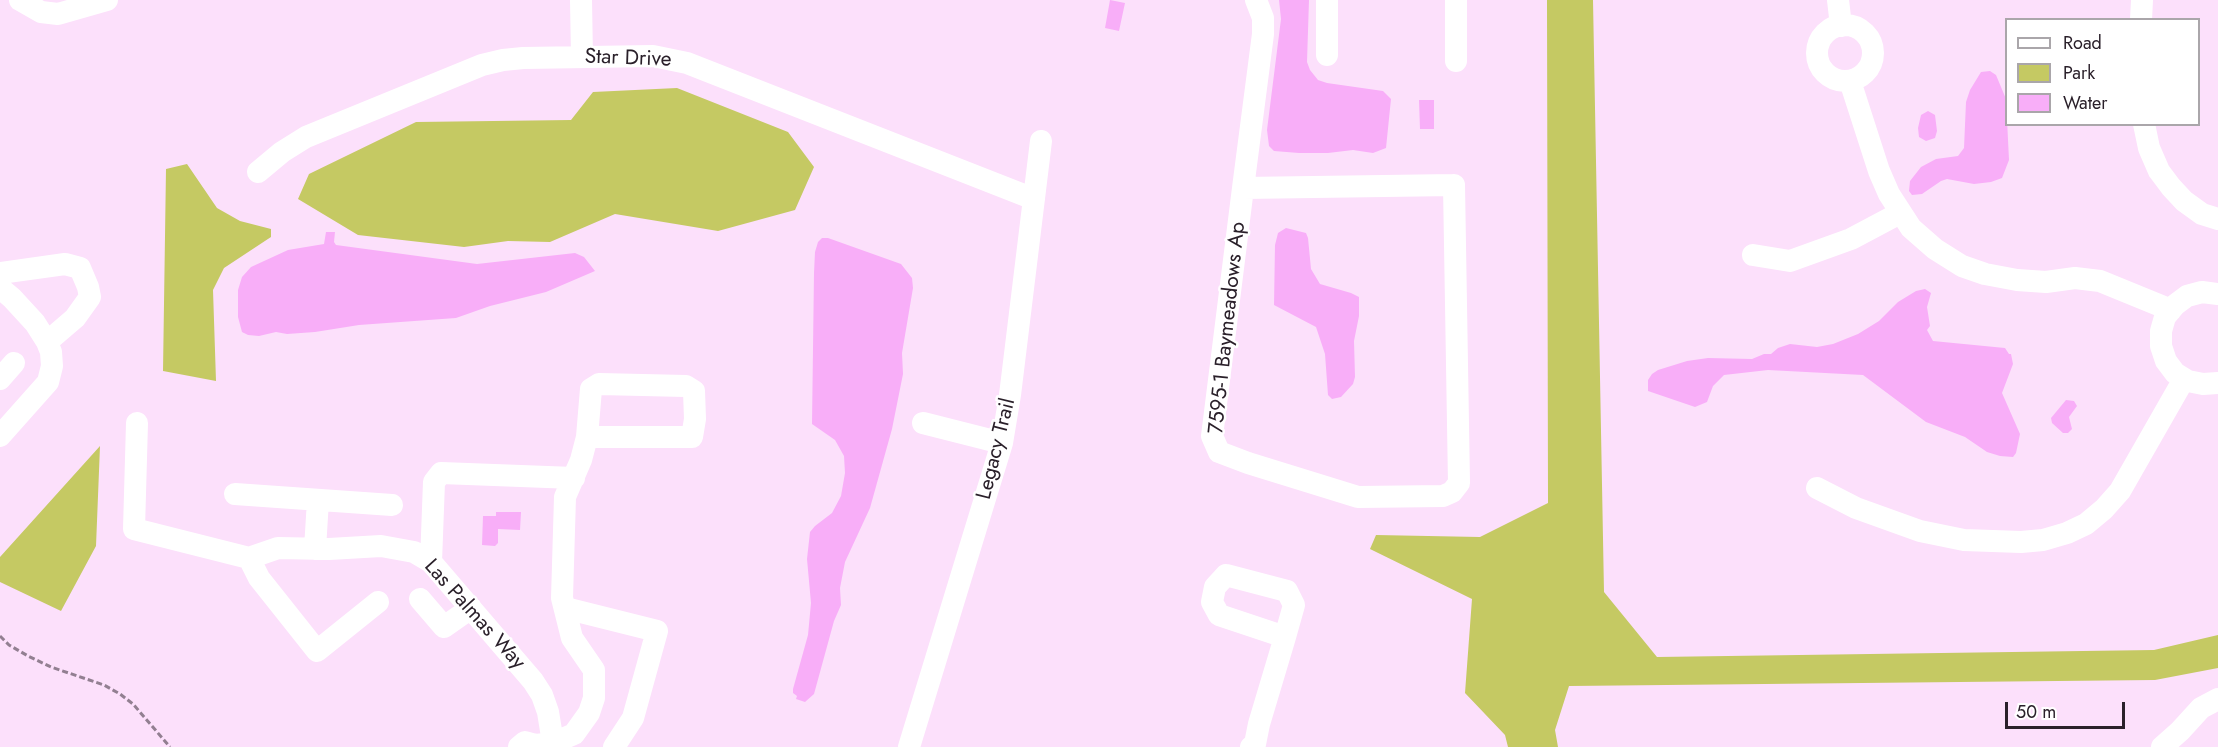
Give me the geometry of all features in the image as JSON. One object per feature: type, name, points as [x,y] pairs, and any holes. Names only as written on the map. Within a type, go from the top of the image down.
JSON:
[{"type":"street","points":[[20,0],[41,12],[58,14],[107,0]]},
{"type":"street","points":[[581,0],[582,57]]},
{"type":"street","points":[[1243,188],[1263,34],[1263,18],[1256,0]]},
{"type":"street","points":[[1327,0],[1327,55]]},
{"type":"street","points":[[1456,0],[1456,61]]},
{"type":"street","points":[[1838,0],[1841,26]]},
{"type":"street","points":[[2141,18],[2142,0]]},
{"type":"street","points":[[1841,26],[1857,28],[1863,32],[1872,45],[1873,54],[1866,72],[1850,81],[1842,81],[1825,74],[1817,58],[1820,40],[1825,33],[1841,26]]},
{"type":"street","name":"Star Drive","points":[[258,172],[306,136],[482,65],[523,58],[653,56],[687,63],[1034,199]]},
{"type":"street","points":[[1850,81],[1878,171],[1889,195],[1911,228],[1935,249],[1962,266],[1985,274],[2046,282],[2075,278],[2100,281],[2171,310]]},
{"type":"street","points":[[2144,126],[2149,148],[2159,171],[2170,187],[2202,214],[2218,219]]},
{"type":"street","name":"Legacy Trail","points":[[909,747],[1002,443],[1041,141]]},
{"type":"street","name":"7595-1 Baymeadows Ap","points":[[1454,185],[1459,483],[1452,492],[1443,496],[1358,497],[1219,452],[1212,436],[1243,188],[1454,185]]},
{"type":"street","points":[[1752,255],[1790,261],[1851,239],[1900,213]]},
{"type":"street","points":[[0,273],[65,264],[80,268],[90,297],[75,318],[47,342]]},
{"type":"street","points":[[0,288],[35,323],[51,352],[52,366],[48,382],[0,436]]},
{"type":"street","points":[[2218,294],[2202,292],[2187,296],[2165,317],[2161,331],[2161,346],[2166,360],[2175,373],[2203,384],[2218,383]]},
{"type":"street","points":[[1817,488],[1856,508],[1920,531],[1964,540],[2021,542],[2043,540],[2067,533],[2086,524],[2120,491],[2184,378]]},
{"type":"street","points":[[519,747],[525,742],[536,745],[553,745],[574,734],[589,714],[594,698],[594,670],[572,638],[562,598],[565,497],[581,460],[587,436],[591,389],[599,384],[686,386],[694,391],[695,419],[692,437],[587,436]]},
{"type":"street","points":[[137,423],[134,529],[249,558],[259,578],[317,651],[378,602]]},
{"type":"street","points":[[923,423],[1002,443]]},
{"type":"street","points":[[431,562],[434,482],[441,472],[574,478]]},
{"type":"street","points":[[235,494],[392,505]]},
{"type":"street","points":[[315,549],[318,500]]},
{"type":"street","name":"Las Palmas Way","points":[[249,558],[278,548],[381,546],[414,552],[431,562],[533,681],[542,695],[548,712],[553,745]]},
{"type":"street","points":[[420,599],[444,627],[471,608]]},
{"type":"street","points":[[565,608],[657,631],[633,718],[614,747]]},
{"type":"street","points":[[1256,746],[1259,724],[1285,637]]},
{"type":"street","points":[[2162,747],[2201,708],[2218,699]]},
{"type":"path","points":[[0,636],[9,645],[28,656],[51,667],[104,685],[120,694],[133,704],[170,747]]},
{"type":"green space","points":[[1547,0],[1593,0],[1604,592],[1657,657],[2154,650],[2218,635],[2218,668],[2155,680],[1569,686],[1555,730],[1558,747],[1508,747],[1505,735],[1465,693],[1472,599],[1370,549],[1376,535],[1480,537],[1548,503]]},
{"type":"green space","points":[[677,88],[788,132],[814,167],[795,210],[718,231],[615,214],[550,242],[508,241],[464,247],[358,235],[298,199],[309,174],[416,122],[571,120],[593,92]]},
{"type":"green space","points":[[187,164],[217,208],[240,221],[271,229],[271,237],[224,268],[213,290],[216,381],[163,371],[166,169]]},
{"type":"green space","points":[[100,446],[96,546],[61,611],[0,582],[0,557]]},
{"type":"water","points":[[1110,0],[1125,3],[1119,31],[1105,28]]},
{"type":"water","points":[[1279,0],[1309,0],[1307,62],[1318,80],[1383,91],[1391,99],[1386,148],[1373,153],[1353,150],[1299,153],[1274,151],[1269,146],[1267,130],[1281,19]]},
{"type":"water","points":[[1990,71],[1996,75],[2005,97],[2005,126],[2007,126],[2009,160],[2002,178],[1974,184],[1947,179],[1922,194],[1912,195],[1909,191],[1910,181],[1921,167],[1936,159],[1958,156],[1964,148],[1966,102],[1981,72]]},
{"type":"water","points":[[1419,100],[1434,100],[1434,129],[1420,129]]},
{"type":"water","points":[[1928,111],[1935,115],[1937,131],[1935,138],[1926,141],[1919,137],[1918,128],[1921,115]]},
{"type":"water","points":[[1286,228],[1306,233],[1311,269],[1320,284],[1359,297],[1359,316],[1354,341],[1355,377],[1353,384],[1341,397],[1332,399],[1328,395],[1325,354],[1316,327],[1274,305],[1275,245],[1278,233]]},
{"type":"water","points":[[326,232],[335,232],[336,245],[477,264],[575,253],[584,257],[595,271],[546,292],[490,306],[456,318],[359,325],[315,332],[287,334],[276,332],[259,336],[242,332],[238,317],[238,290],[242,277],[251,267],[288,250],[324,244]]},
{"type":"water","points":[[822,238],[828,238],[901,264],[912,278],[913,288],[902,353],[903,374],[892,429],[870,508],[845,562],[840,588],[841,605],[834,621],[814,694],[805,702],[796,699],[797,696],[793,693],[793,689],[808,635],[811,603],[807,559],[810,532],[832,513],[841,496],[845,473],[844,456],[835,440],[812,424],[815,252]]},
{"type":"water","points":[[1925,289],[1931,293],[1927,307],[1930,326],[1927,330],[1933,341],[2005,348],[2011,354],[2013,364],[2002,393],[2020,434],[2013,457],[1987,452],[1965,437],[1926,422],[1863,375],[1768,370],[1724,375],[1713,386],[1707,402],[1695,407],[1648,391],[1648,380],[1652,374],[1687,361],[1708,358],[1752,359],[1771,354],[1778,348],[1790,344],[1817,347],[1833,344],[1858,334],[1879,321],[1898,302],[1916,291]]},
{"type":"water","points":[[2066,400],[2074,401],[2077,406],[2069,417],[2072,429],[2068,433],[2063,433],[2052,423],[2051,418]]},
{"type":"water","points":[[496,512],[521,512],[520,530],[498,529],[498,543],[495,546],[482,545],[483,516],[496,516]]}]
